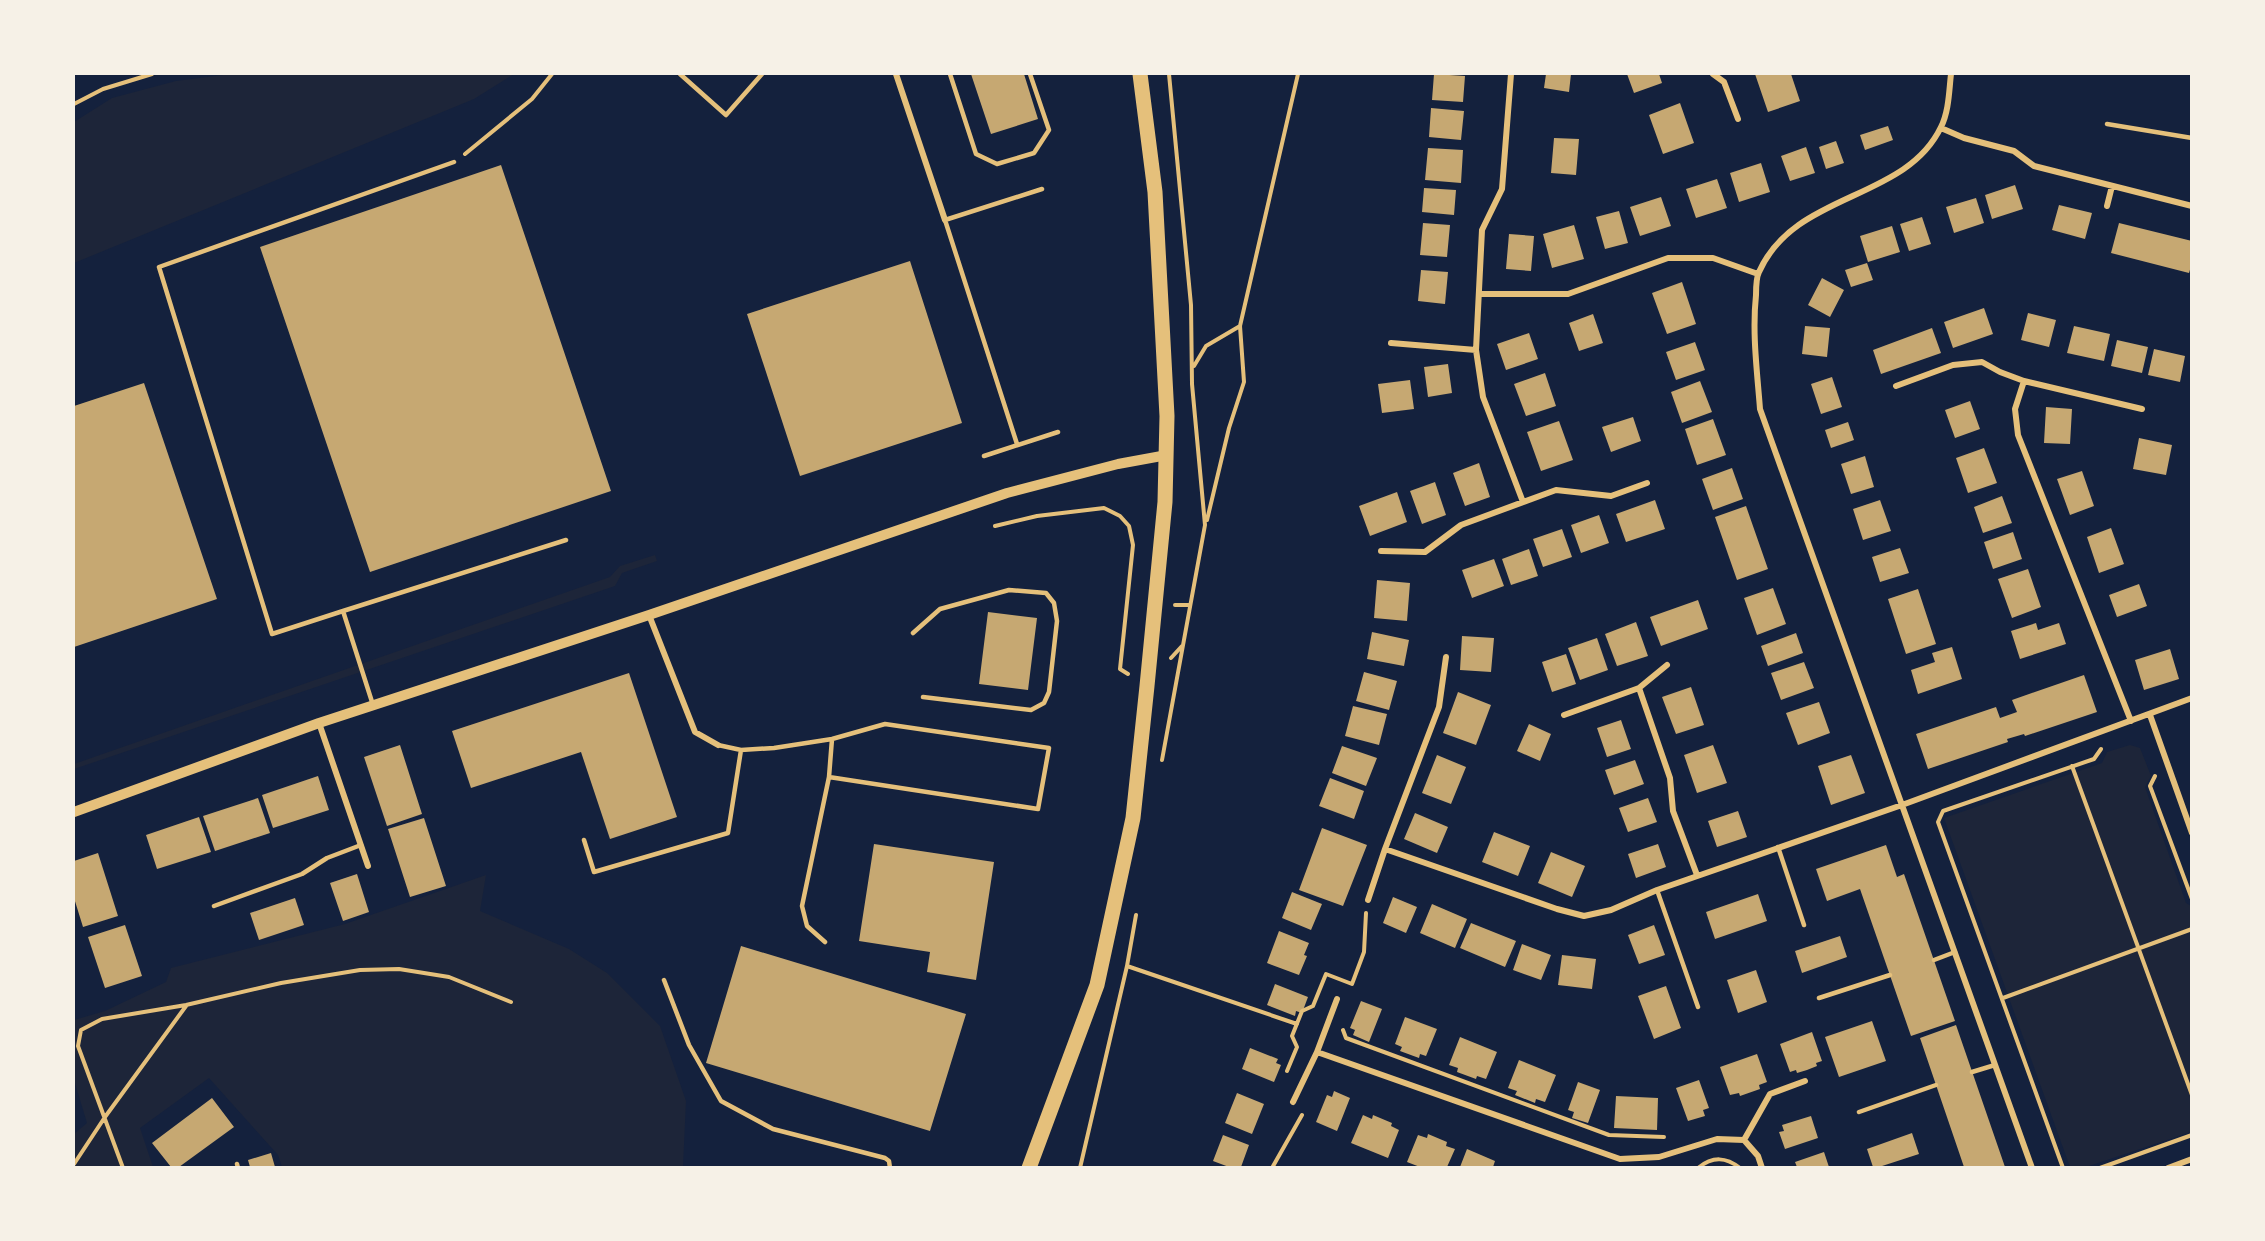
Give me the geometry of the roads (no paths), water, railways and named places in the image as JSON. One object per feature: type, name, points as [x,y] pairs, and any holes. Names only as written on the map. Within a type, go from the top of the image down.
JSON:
[{"type":"main road","points":[[1029,1167],[1097,985],[1133,818],[1156,604],[1167,455],[1167,416],[1155,192],[1140,74]]},
{"type":"street","points":[[896,74],[945,220]]},
{"type":"street","points":[[1511,74],[1502,189],[1482,230],[1476,350],[1483,397],[1523,502]]},
{"type":"street","points":[[1713,74],[1724,82],[1738,119]]},
{"type":"street","points":[[1951,74],[1948,103],[1941,128],[1924,151],[1901,173],[1804,219],[1773,248],[1758,274],[1753,324],[1760,409],[2032,1167]]},
{"type":"street","points":[[1941,128],[1964,138],[2014,151],[2034,166],[2192,206]]},
{"type":"street","points":[[2107,206],[2112,186]]},
{"type":"street","points":[[1480,294],[1568,294],[1668,258],[1713,258],[1758,274]]},
{"type":"street","points":[[1391,343],[1476,350]]},
{"type":"street","points":[[1896,386],[1953,365],[1982,362],[2024,381],[2142,409]]},
{"type":"street","points":[[2024,381],[2015,409],[2018,435],[2131,721]]},
{"type":"street","points":[[74,812],[319,723],[649,615],[1007,493],[1118,464],[1167,455]]},
{"type":"street","points":[[1381,551],[1425,552],[1461,525],[1556,490],[1611,495],[1647,483]]},
{"type":"street","points":[[649,615],[695,732],[718,745]]},
{"type":"street","points":[[1368,900],[1439,706],[1446,657]]},
{"type":"street","points":[[1564,715],[1639,688],[1667,664]]},
{"type":"street","points":[[1639,688],[1670,778],[1673,811],[1697,875]]},
{"type":"street","points":[[1385,849],[1557,909],[1584,915],[1611,910],[1697,875],[1902,805],[2192,698]]},
{"type":"street","points":[[2150,715],[2192,833]]},
{"type":"street","points":[[319,723],[368,866]]},
{"type":"street","points":[[1293,1102],[1317,1052],[1337,999]]},
{"type":"street","points":[[1317,1052],[1620,1159],[1659,1157],[1717,1139],[1744,1140],[1758,1156],[1762,1167]]},
{"type":"street","points":[[1744,1140],[1770,1094],[1805,1081]]},
{"type":"street","points":[[2170,1167],[2192,1159]]},
{"type":"lane","points":[[680,74],[726,115],[762,74]]},
{"type":"lane","points":[[950,74],[976,154],[997,164],[1034,153],[1049,130],[1030,74]]},
{"type":"lane","points":[[2106,124],[2192,138]]},
{"type":"lane","points":[[454,162],[159,267],[272,634],[566,540]]},
{"type":"lane","points":[[1017,444],[945,220],[1042,189]]},
{"type":"lane","points":[[984,456],[1058,432]]},
{"type":"lane","points":[[913,633],[940,609],[1009,590],[1046,593],[1054,603],[1057,621],[1049,692],[1044,703],[1031,711],[923,697]]},
{"type":"lane","points":[[343,611],[373,705]]},
{"type":"lane","points":[[718,745],[741,750],[774,748],[832,739],[885,724],[1049,748],[1038,809],[829,777]]},
{"type":"lane","points":[[825,942],[807,926],[802,906],[829,777],[832,739]]},
{"type":"lane","points":[[584,840],[594,872],[728,833],[741,750]]},
{"type":"lane","points":[[214,906],[302,874],[327,858],[361,845]]},
{"type":"lane","points":[[1778,847],[1804,925]]},
{"type":"lane","points":[[1657,890],[1698,1007]]},
{"type":"lane","points":[[1934,960],[1955,952]]},
{"type":"lane","points":[[1818,998],[1890,975]]},
{"type":"lane","points":[[664,980],[689,1045],[721,1101],[773,1129],[885,1158],[889,1161],[890,1167]]},
{"type":"lane","points":[[1972,1072],[1995,1065]]},
{"type":"lane","points":[[1859,1112],[1936,1085]]}]
